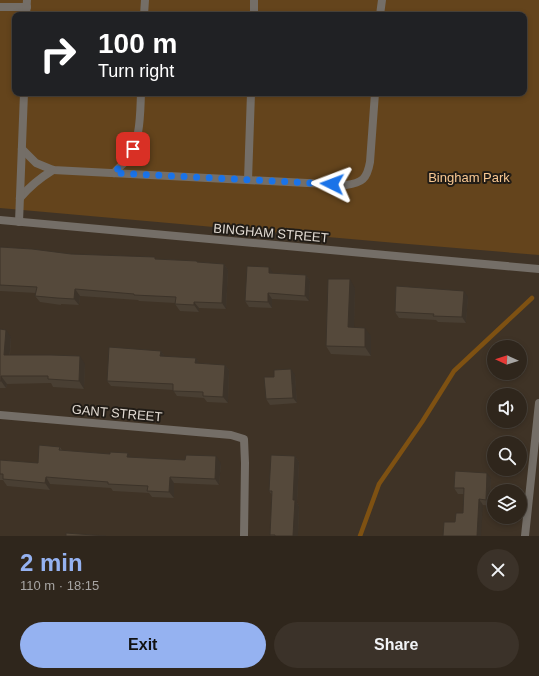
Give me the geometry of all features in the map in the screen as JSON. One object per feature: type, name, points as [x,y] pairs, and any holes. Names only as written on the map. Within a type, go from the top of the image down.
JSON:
[{"type":"street","points":[[144,12],[145,0]]},
{"type":"street","points":[[254,0],[254,12]]},
{"type":"street","points":[[380,12],[382,0]]},
{"type":"street","points":[[0,7],[27,7]]},
{"type":"street","points":[[19,222],[24,96]]},
{"type":"street","points":[[114,173],[133,149],[137,138],[140,122],[141,96]]},
{"type":"street","points":[[248,180],[251,96]]},
{"type":"street","points":[[22,149],[36,163],[52,170],[346,185],[355,184],[362,180],[366,175],[370,162],[375,96]]},
{"type":"street","points":[[20,198],[25,191],[52,170]]},
{"type":"street","name":"BINGHAM STREET","points":[[0,220],[539,269]]},
{"type":"street","points":[[525,536],[539,402]]},
{"type":"street","name":"GANT STREET","points":[[0,416],[231,435],[244,439],[244,536]]},
{"type":"green space","name":"Bingham Park","points":[[0,0],[539,0],[539,255],[0,208]]},
{"type":"building","points":[[0,247],[71,254],[155,257],[155,259],[224,264],[222,303],[194,302],[194,305],[175,304],[176,297],[134,295],[75,289],[74,299],[35,296],[37,287],[0,285]]},
{"type":"building","points":[[247,266],[269,267],[269,273],[306,275],[305,296],[268,293],[268,302],[245,301]]},
{"type":"building","points":[[328,279],[350,279],[348,327],[365,328],[365,347],[326,346]]},
{"type":"building","points":[[396,286],[464,291],[462,317],[395,312]]},
{"type":"building","points":[[0,329],[6,330],[4,355],[80,356],[79,381],[48,379],[48,376],[1,376],[0,381]]},
{"type":"building","points":[[109,347],[161,351],[160,356],[196,358],[195,363],[225,365],[223,397],[203,396],[203,392],[173,391],[173,384],[107,381]]},
{"type":"building","points":[[291,369],[293,398],[266,399],[264,377],[274,377],[274,370]]},
{"type":"building","points":[[39,445],[60,447],[59,450],[110,454],[110,452],[128,453],[127,457],[185,460],[186,455],[216,456],[215,479],[170,477],[169,492],[147,491],[148,486],[108,484],[108,482],[46,477],[45,483],[3,479],[3,474],[0,474],[0,460],[38,463]]},
{"type":"building","points":[[271,455],[295,456],[293,536],[270,535],[272,491],[269,491]]},
{"type":"building","points":[[455,471],[487,473],[486,500],[479,499],[477,536],[443,536],[444,522],[455,522],[456,513],[463,513],[464,488],[454,488]]},
{"type":"building","points":[[66,533],[106,536],[66,536]]},
{"type":"waterway","points":[[360,536],[379,484],[422,422],[454,371],[532,298]]},
{"type":"route","points":[[133,149],[114,173],[332,184]]}]
